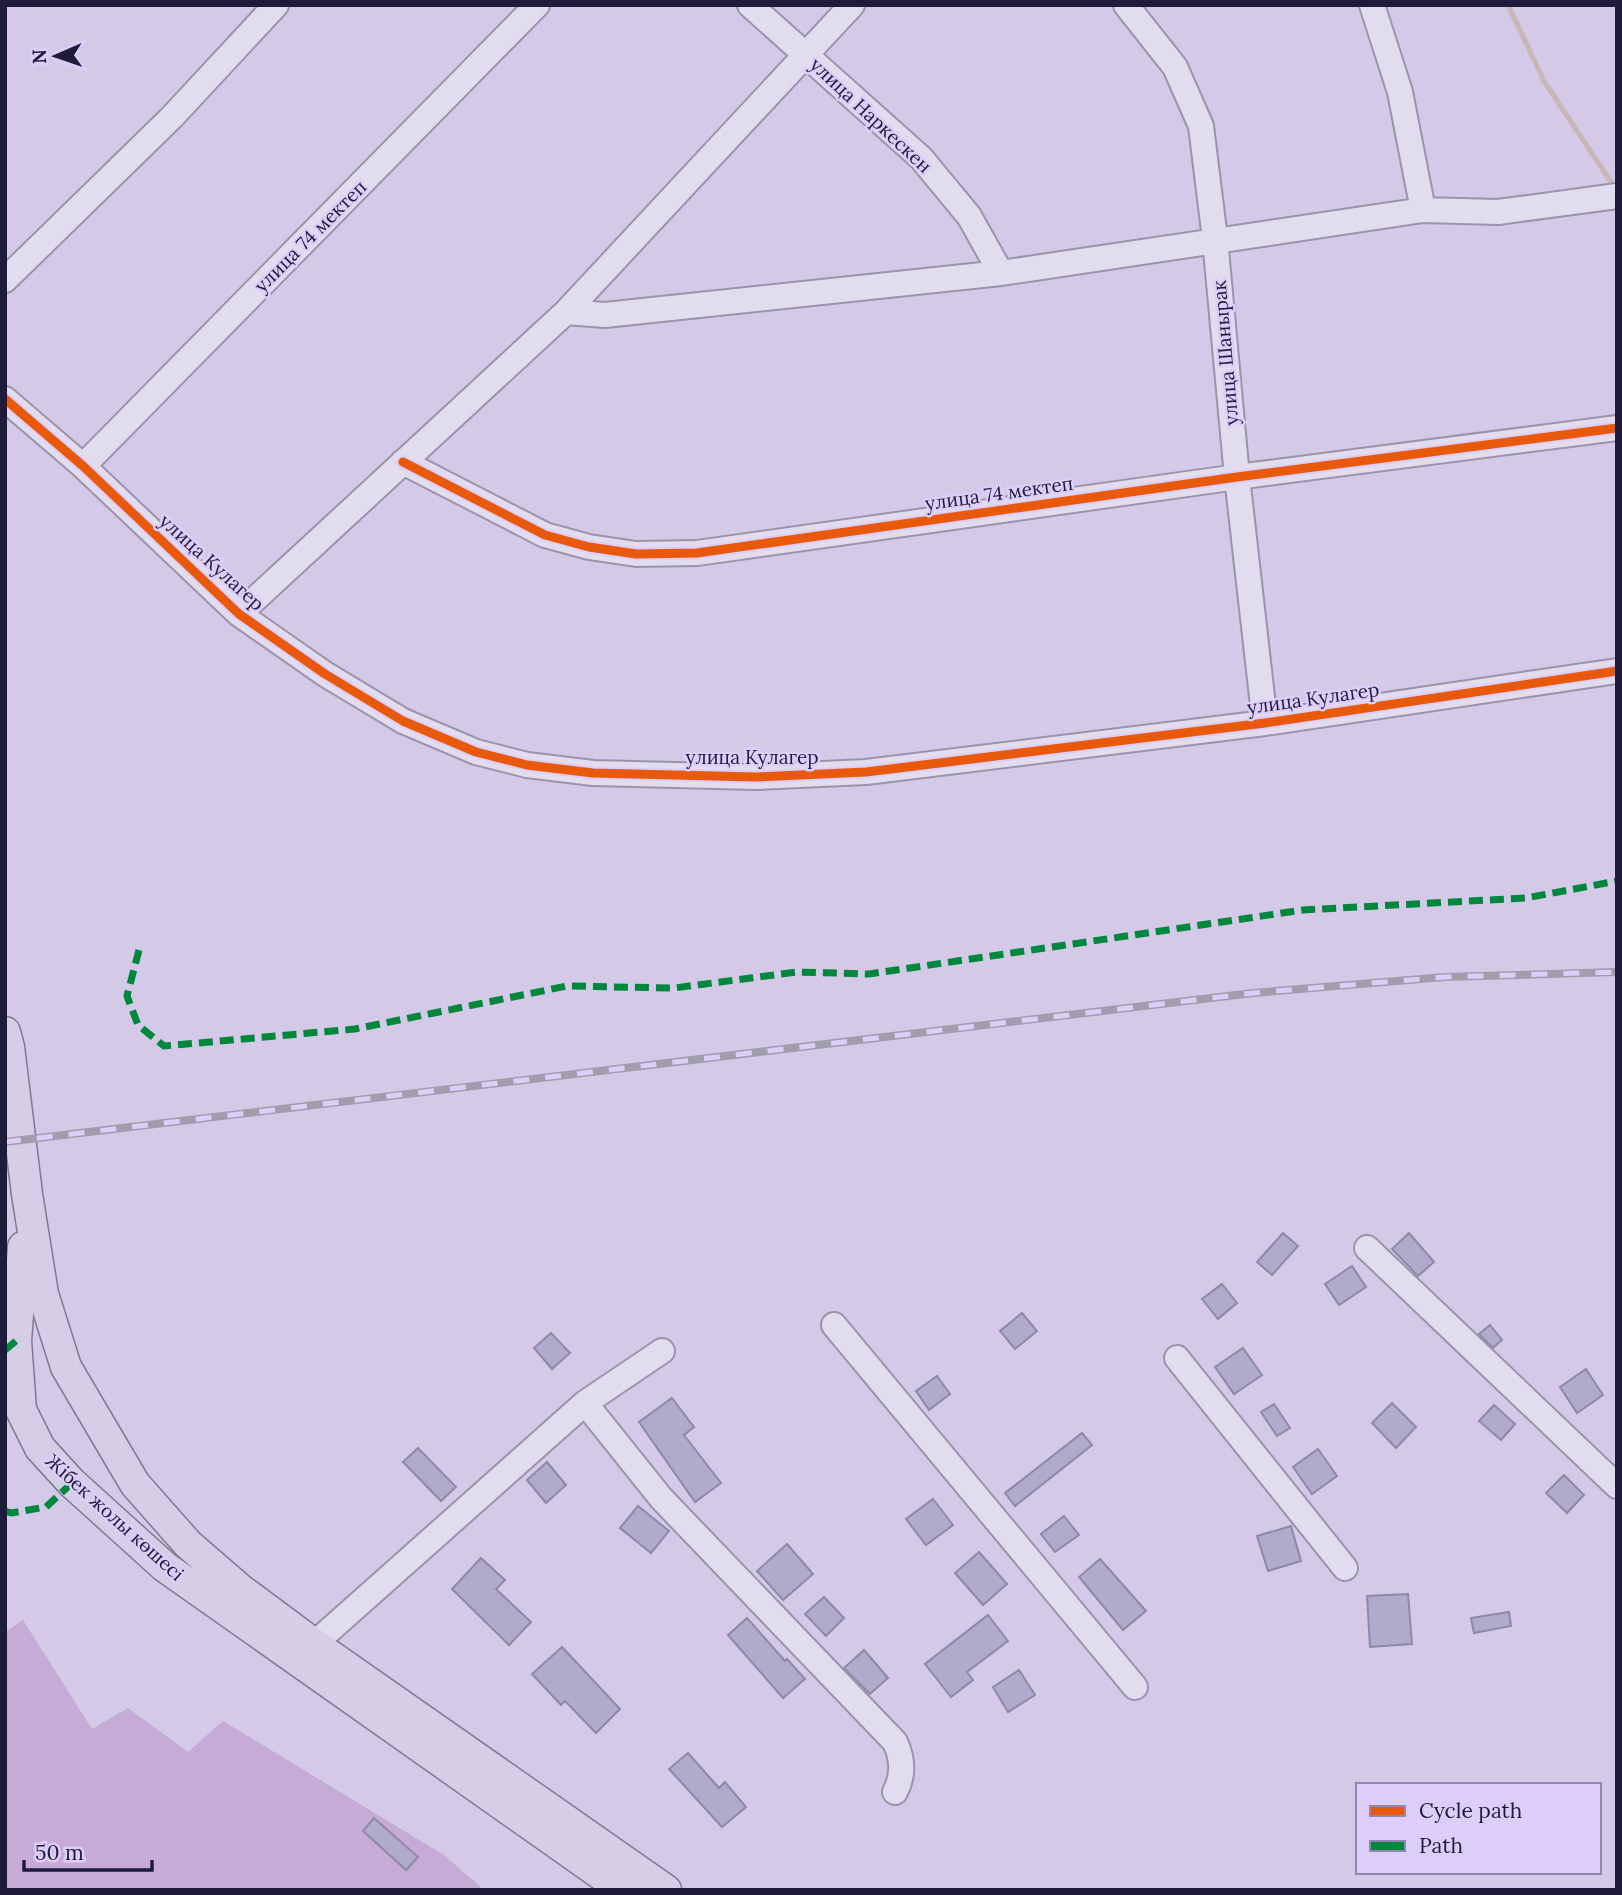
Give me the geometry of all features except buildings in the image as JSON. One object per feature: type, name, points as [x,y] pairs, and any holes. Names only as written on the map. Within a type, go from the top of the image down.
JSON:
[{"type":"main road","points":[[5,1032],[27,1194]]},
{"type":"main road","name":"Жібек жолы көшесі","points":[[27,1194],[43,1294],[66,1367],[135,1484],[188,1544],[240,1589],[314,1644],[666,1890]]},
{"type":"main road","name":"Жібек жолы көшесі","points":[[27,1194],[16,1341],[21,1410],[40,1448],[72,1483],[165,1567],[623,1890]]},
{"type":"street","points":[[5,280],[172,117],[276,5]]},
{"type":"street","name":"улица 74 мектеп","points":[[83,466],[537,5]]},
{"type":"street","name":"улица Наркескен","points":[[750,5],[921,158],[969,216],[1001,272]]},
{"type":"street","points":[[239,614],[566,312],[852,5]]},
{"type":"street","name":"улица Шанырак","points":[[1126,5],[1175,67],[1201,126],[1265,723]]},
{"type":"street","points":[[1372,5],[1400,92],[1423,211]]},
{"type":"street","points":[[566,312],[605,315],[1001,272],[1423,211],[1498,212],[1617,196]]},
{"type":"street","name":"улица Кулагер","points":[[5,399],[83,466],[239,614],[325,674],[403,721],[476,752],[527,765],[593,773],[755,777],[866,772],[1265,723],[1617,671]]},
{"type":"street","name":"улица 74 мектеп","points":[[403,462],[545,535],[589,547],[636,554],[697,553],[1237,477],[1617,428]]},
{"type":"street","points":[[1367,1248],[1617,1486]]},
{"type":"street","points":[[834,1325],[1135,1687]]},
{"type":"street","points":[[314,1644],[585,1403],[662,1351]]},
{"type":"street","points":[[1177,1358],[1345,1568]]},
{"type":"street","points":[[585,1403],[661,1498],[895,1742],[902,1757],[900,1783],[895,1792]]},
{"type":"shaded area","points":[[23,1620],[92,1729],[128,1708],[188,1752],[223,1721],[444,1855],[484,1890],[5,1890],[5,1632]]},
{"type":"waterway","points":[[1508,5],[1544,81],[1615,188]]},
{"type":"railway","points":[[5,1142],[1253,993],[1445,977],[1617,972]]},
{"type":"marked path","points":[[139,950],[127,996],[138,1025],[164,1046],[355,1029],[567,986],[674,988],[797,972],[869,974],[1303,910],[1526,898],[1617,881]]},
{"type":"marked path","points":[[5,1350],[16,1341]]},
{"type":"marked path","points":[[5,1511],[11,1513],[46,1507],[72,1483]]},
{"type":"cycle path","points":[[5,399],[83,466],[239,614],[325,674],[403,721],[476,752],[527,765],[593,773],[756,777],[866,772],[1265,723],[1617,671]]},
{"type":"cycle path","points":[[403,462],[545,535],[589,547],[636,554],[697,553],[1237,477],[1617,428]]}]
